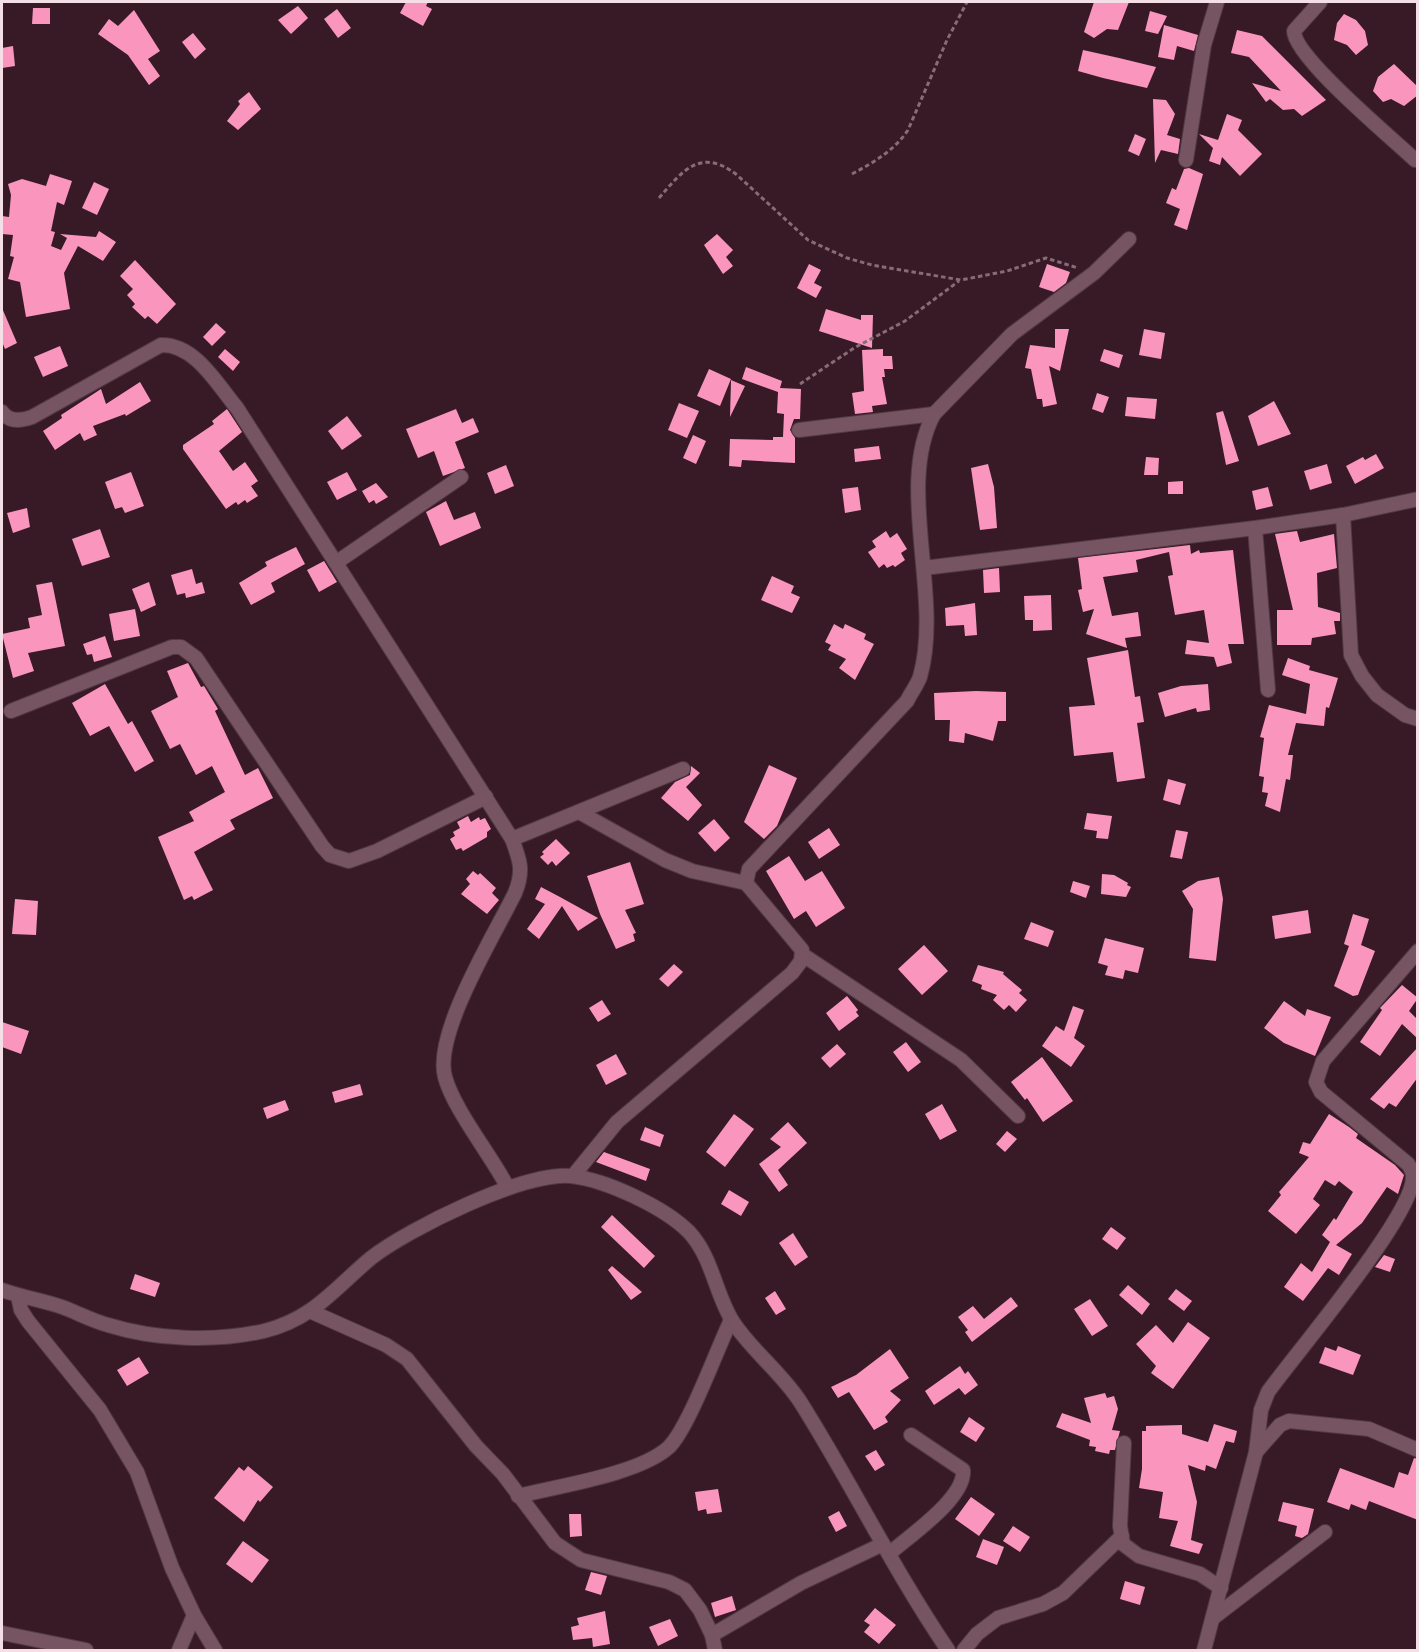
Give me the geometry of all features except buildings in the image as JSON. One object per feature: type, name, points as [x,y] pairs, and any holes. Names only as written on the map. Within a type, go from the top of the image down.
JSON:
[{"type":"street","points":[[1185,160],[1204,45],[1217,2]]},
{"type":"street","points":[[1320,2],[1294,31],[1294,39],[1317,69],[1415,160]]},
{"type":"street","points":[[746,883],[749,869],[907,701],[919,679],[925,635],[920,466],[922,445],[934,414],[1012,334],[1094,273],[1129,239]]},
{"type":"street","points":[[2,412],[12,419],[22,420],[32,417],[161,345],[174,344],[197,360],[237,408],[337,562],[378,632],[512,838],[522,865],[521,879],[452,1022],[442,1061],[445,1079],[454,1099],[508,1188]]},
{"type":"street","points":[[799,430],[934,414]]},
{"type":"street","points":[[337,562],[461,477]]},
{"type":"street","points":[[924,568],[1255,528],[1343,515],[1418,499]]},
{"type":"street","points":[[1343,515],[1351,655],[1362,676],[1377,695],[1405,715],[1418,719]]},
{"type":"street","points":[[1255,528],[1268,690]]},
{"type":"street","points":[[11,711],[172,647],[181,647],[196,658],[322,846],[330,855],[338,859],[349,861],[377,851],[486,797]]},
{"type":"street","points":[[512,838],[683,769]]},
{"type":"street","points":[[579,812],[665,860],[692,871],[746,883],[797,942],[803,955],[961,1060],[1018,1116]]},
{"type":"street","points":[[1204,1650],[1256,1452],[1261,1410],[1268,1392],[1381,1244],[1409,1194],[1415,1176],[1402,1158],[1321,1092],[1316,1082],[1323,1061],[1418,951]]},
{"type":"street","points":[[573,1176],[617,1122],[792,973],[803,955]]},
{"type":"street","points":[[2,1290],[60,1306],[106,1325],[135,1332],[175,1336],[262,1331],[312,1312],[371,1259],[394,1242],[508,1188],[554,1176],[573,1176],[634,1198],[670,1217],[689,1233],[711,1268],[731,1320],[798,1399],[845,1474],[886,1549],[948,1650]]},
{"type":"street","points":[[18,1296],[21,1310],[28,1321],[100,1410],[136,1472],[172,1568],[194,1615],[214,1650]]},
{"type":"street","points":[[312,1312],[386,1345],[406,1359],[555,1543],[580,1560],[669,1582],[685,1590],[700,1610],[712,1635],[715,1650]]},
{"type":"street","points":[[518,1496],[626,1469],[651,1460],[670,1445],[682,1426],[731,1320]]},
{"type":"street","points":[[1256,1452],[1267,1437],[1280,1425],[1289,1421],[1369,1429],[1418,1450]]},
{"type":"street","points":[[712,1635],[801,1583],[886,1549],[945,1505],[958,1492],[964,1478],[963,1470],[911,1435]]},
{"type":"street","points":[[1124,1443],[1121,1479],[1123,1544],[1139,1556],[1200,1574],[1221,1588]]},
{"type":"street","points":[[1213,1618],[1326,1532]]},
{"type":"street","points":[[964,1650],[977,1634],[998,1618],[1043,1604],[1063,1593],[1122,1536]]},
{"type":"street","points":[[179,1650],[194,1615]]},
{"type":"street","points":[[2,1633],[86,1650]]},
{"type":"path","points":[[852,174],[882,157],[900,142],[908,130],[947,40],[967,2]]},
{"type":"path","points":[[659,198],[691,166],[702,162],[713,162],[725,166],[808,240],[825,249],[872,265],[961,280],[1007,271],[1046,258],[1094,273]]},
{"type":"path","points":[[800,384],[854,348],[905,321],[961,280]]}]
